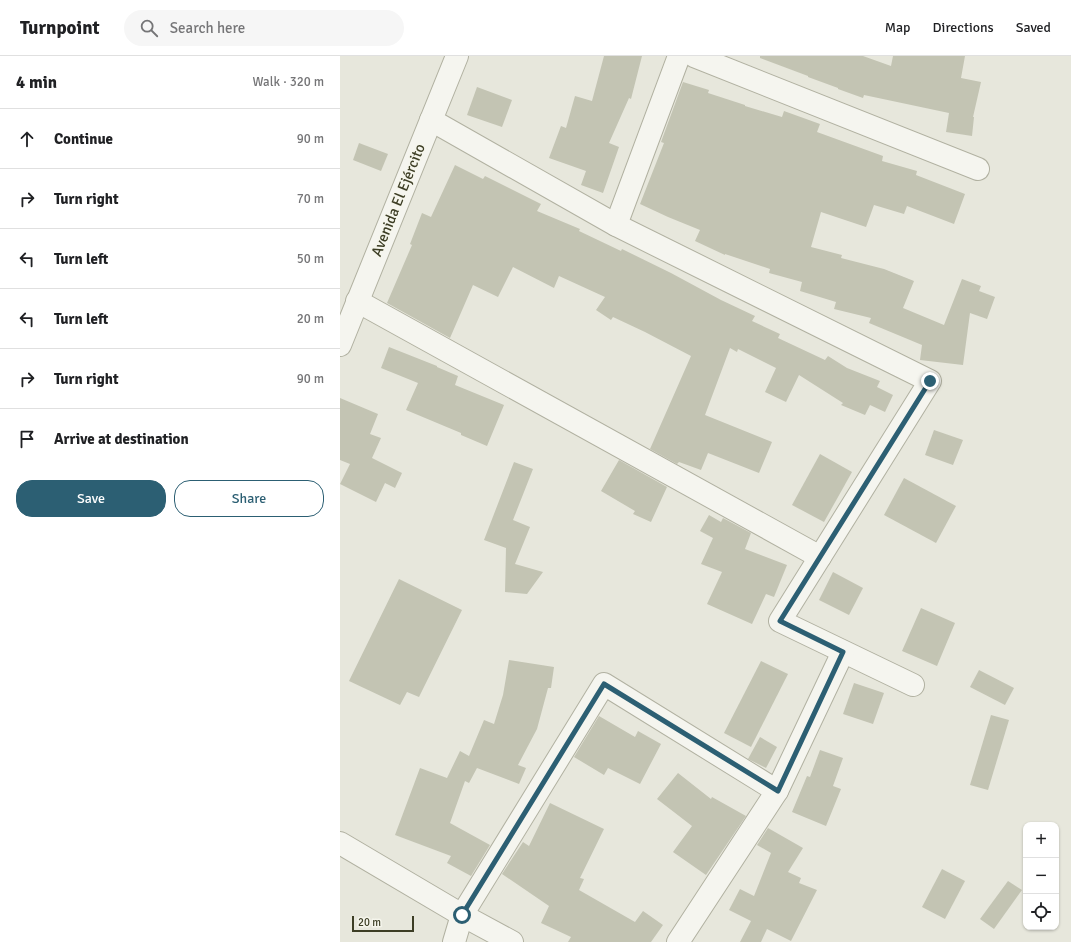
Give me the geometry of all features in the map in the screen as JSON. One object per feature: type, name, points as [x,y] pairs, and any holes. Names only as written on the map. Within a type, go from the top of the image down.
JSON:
[{"type":"street","name":"Avenida El Ejército","points":[[340,345],[457,56]]},
{"type":"street","points":[[616,225],[679,56]]},
{"type":"street","points":[[694,56],[978,169]]},
{"type":"street","points":[[431,120],[616,225],[930,381],[780,621],[913,685]]},
{"type":"street","points":[[357,301],[820,557]]},
{"type":"street","points":[[678,942],[778,791],[843,652]]},
{"type":"street","points":[[454,942],[462,915],[604,684],[778,791]]},
{"type":"street","points":[[340,843],[462,915],[512,942]]},
{"type":"building","points":[[604,56],[642,56],[631,99],[629,98],[609,143],[619,147],[603,193],[581,185],[586,171],[549,158],[561,126],[566,128],[575,96],[592,101]]},
{"type":"building","points":[[760,56],[863,56],[891,66],[893,56],[965,56],[961,78],[981,82],[973,117],[972,136],[946,132],[949,113],[864,95],[863,98],[760,58]]},
{"type":"building","points":[[683,82],[709,90],[708,93],[745,106],[782,117],[784,111],[820,124],[817,132],[883,156],[882,161],[917,171],[916,175],[965,194],[954,224],[907,206],[904,214],[874,205],[866,227],[821,212],[811,247],[842,255],[841,258],[884,269],[914,281],[903,308],[944,325],[962,279],[981,286],[979,291],[995,297],[987,319],[970,313],[963,365],[920,360],[922,345],[869,323],[871,318],[834,309],[836,302],[800,291],[802,282],[769,273],[770,269],[725,255],[695,241],[700,230],[640,204],[664,143],[661,142]]},
{"type":"building","points":[[477,87],[512,100],[502,127],[467,115]]},
{"type":"building","points":[[359,143],[388,154],[381,171],[353,160]]},
{"type":"building","points":[[455,165],[483,179],[485,176],[541,204],[537,211],[580,229],[579,231],[621,251],[622,249],[755,316],[752,321],[780,334],[778,338],[825,360],[828,356],[847,368],[880,381],[877,387],[893,395],[885,412],[870,405],[865,415],[841,405],[843,403],[799,375],[786,402],[765,392],[776,368],[738,349],[737,352],[730,348],[705,415],[772,442],[759,473],[708,453],[701,470],[679,462],[677,464],[650,449],[691,356],[613,317],[611,320],[596,310],[605,297],[559,276],[554,288],[513,267],[498,297],[473,285],[450,338],[387,303],[412,245],[410,244],[422,213],[431,217]]},
{"type":"building","points":[[389,347],[458,376],[455,385],[504,405],[487,446],[461,435],[461,433],[406,410],[418,383],[381,368]]},
{"type":"building","points":[[340,398],[378,414],[370,434],[381,438],[372,458],[402,473],[395,488],[385,483],[376,502],[340,484],[350,464],[340,460]]},
{"type":"building","points":[[934,430],[963,440],[953,465],[925,455]]},
{"type":"building","points":[[820,454],[852,472],[824,522],[792,505]]},
{"type":"building","points":[[619,460],[667,487],[651,522],[633,514],[635,511],[601,491]]},
{"type":"building","points":[[514,462],[533,469],[513,520],[530,527],[515,564],[543,572],[527,594],[505,592],[506,548],[484,540]]},
{"type":"building","points":[[904,478],[956,506],[936,543],[884,515]]},
{"type":"building","points":[[709,515],[721,522],[723,518],[751,533],[745,549],[787,565],[774,597],[766,594],[752,624],[707,604],[722,572],[701,564],[713,538],[700,531]]},
{"type":"building","points":[[833,572],[863,588],[849,615],[819,600]]},
{"type":"building","points":[[399,579],[462,610],[419,697],[407,692],[400,705],[349,681]]},
{"type":"building","points":[[921,608],[955,623],[937,666],[902,651]]},
{"type":"building","points":[[509,660],[554,667],[551,688],[548,688],[537,729],[518,765],[526,768],[519,784],[477,768],[469,783],[465,781],[450,823],[490,845],[471,876],[447,863],[451,856],[395,835],[420,768],[447,778],[460,751],[469,756],[484,720],[494,724],[503,695]]},
{"type":"building","points":[[761,661],[788,674],[751,747],[724,733]]},
{"type":"building","points":[[979,670],[1014,688],[1005,705],[970,687]]},
{"type":"building","points":[[854,683],[884,693],[873,724],[843,714]]},
{"type":"building","points":[[991,715],[1009,720],[988,790],[970,785]]},
{"type":"building","points":[[599,716],[635,737],[638,731],[661,744],[640,784],[608,768],[604,775],[574,757]]},
{"type":"building","points":[[760,737],[777,747],[766,768],[748,759]]},
{"type":"building","points":[[820,750],[843,758],[833,786],[841,789],[826,826],[792,812],[807,776],[810,777]]},
{"type":"building","points":[[678,773],[711,799],[712,797],[746,816],[706,875],[673,852],[692,826],[657,799]]},
{"type":"building","points":[[550,803],[604,829],[580,878],[584,879],[579,890],[635,922],[643,911],[663,925],[651,942],[568,942],[571,937],[541,923],[549,906],[502,874],[523,842],[529,846]]},
{"type":"building","points":[[768,828],[803,848],[788,872],[801,878],[799,883],[817,890],[791,941],[767,929],[761,942],[740,942],[751,921],[729,910],[740,889],[754,896],[771,853],[757,845]]},
{"type":"building","points":[[942,869],[965,881],[945,919],[922,907]]},
{"type":"building","points":[[1008,881],[1022,890],[994,929],[980,919]]},
{"type":"route","points":[[462,915],[604,684],[778,791],[843,652],[780,621],[930,381]]}]
